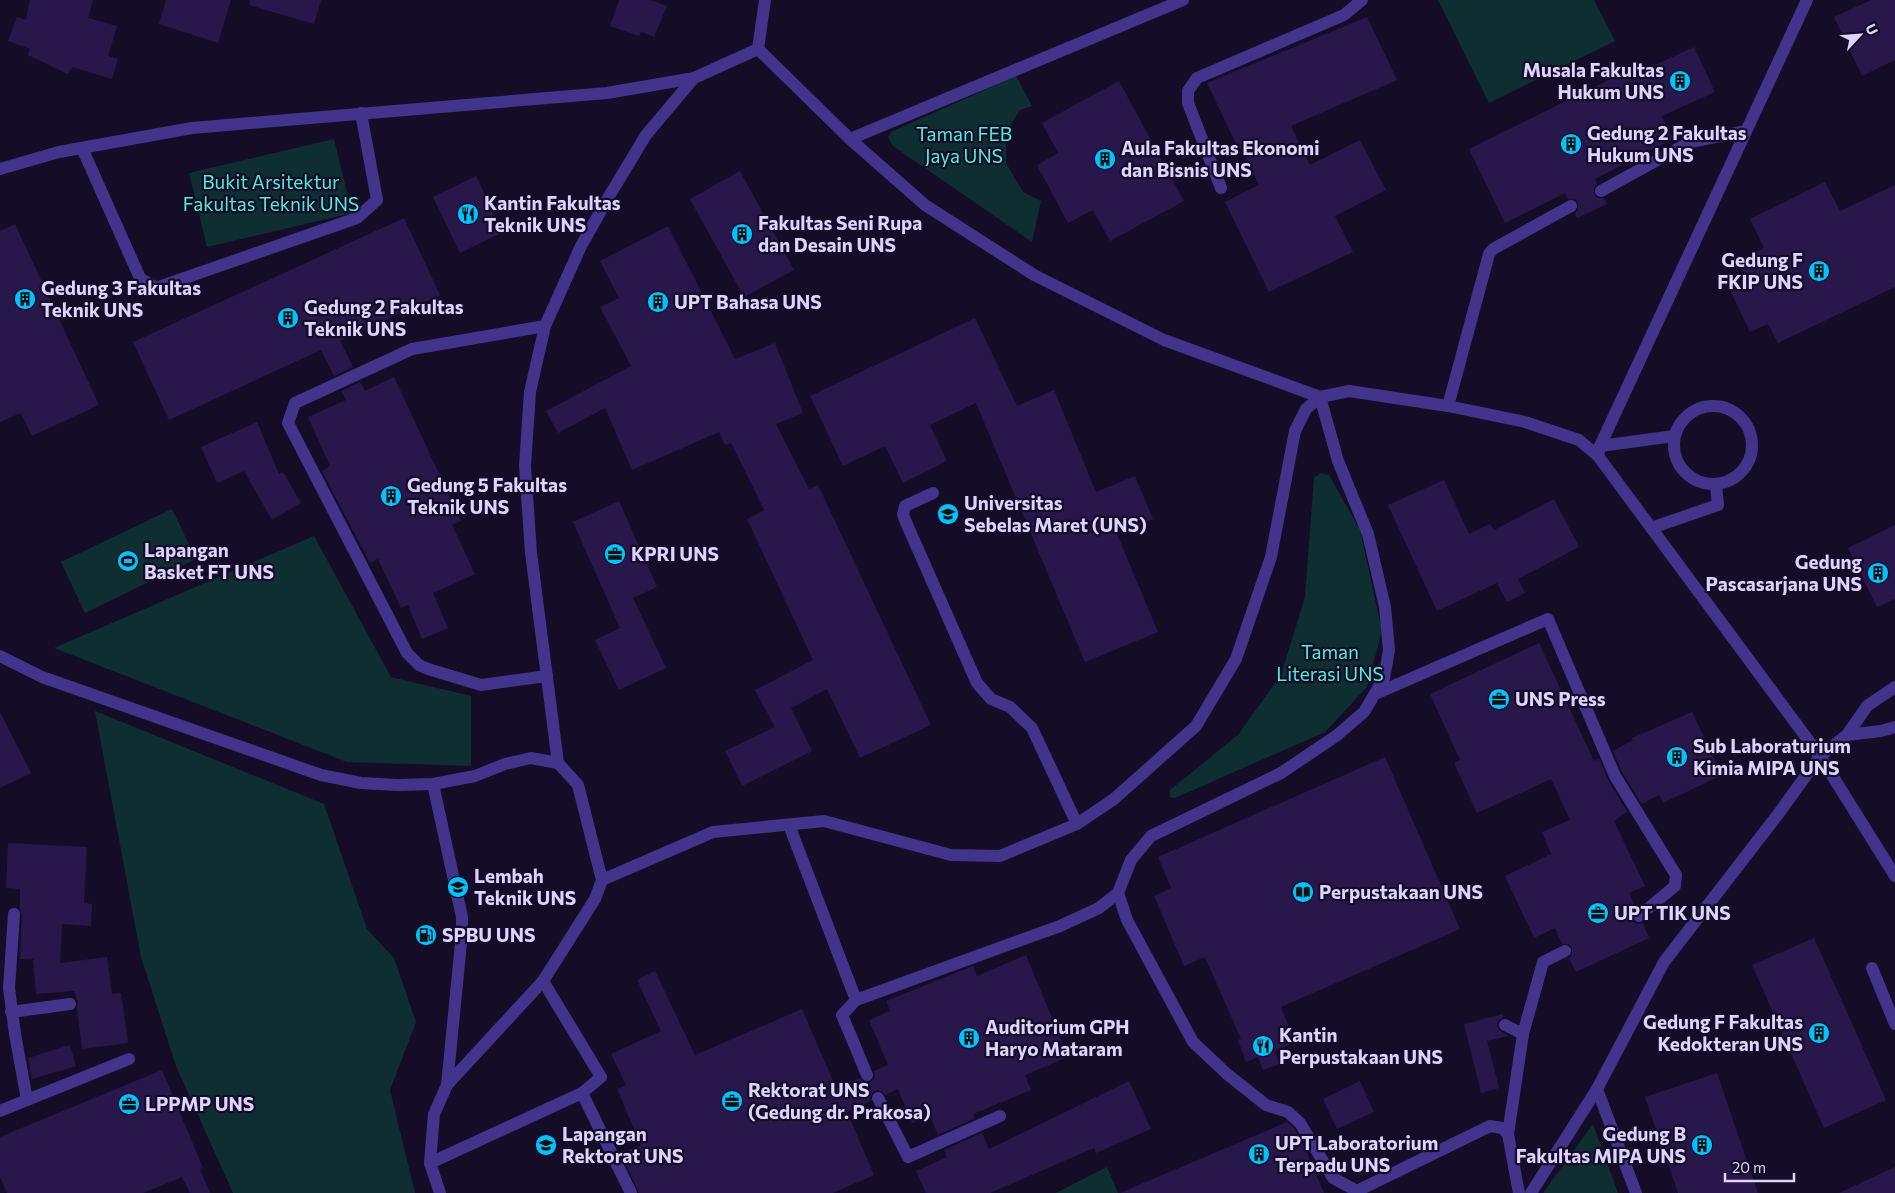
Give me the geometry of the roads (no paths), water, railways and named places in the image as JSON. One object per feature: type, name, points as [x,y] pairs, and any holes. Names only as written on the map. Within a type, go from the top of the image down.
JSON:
[{"type":"street","points":[[758,49],[764,0]]},
{"type":"street","points":[[850,139],[1183,0]]},
{"type":"street","points":[[1221,188],[1188,104],[1188,91],[1197,78],[1344,15],[1362,0]]},
{"type":"street","points":[[1599,451],[1807,0]]},
{"type":"street","points":[[0,169],[82,148],[192,128],[607,93],[694,78],[758,49]]},
{"type":"street","points":[[758,49],[850,139],[925,204],[1034,275],[1164,340],[1320,397]]},
{"type":"street","points":[[447,1085],[543,981],[595,899],[602,880],[578,785],[558,763],[531,553],[525,466],[530,392],[545,326],[581,246],[646,135],[694,78]]},
{"type":"street","points":[[82,148],[140,278],[156,288],[357,218],[377,200],[360,113]]},
{"type":"street","points":[[1601,191],[1690,142],[1746,131]]},
{"type":"street","points":[[1448,406],[1489,254],[1571,206]]},
{"type":"street","points":[[545,326],[412,349],[295,403],[288,423],[407,654],[419,665],[428,669],[481,685],[547,676]]},
{"type":"street","points":[[602,880],[713,832],[824,821],[951,855],[1000,856],[1077,824],[1114,799],[1196,726],[1236,659],[1271,557],[1295,431],[1306,409],[1320,397],[1348,391],[1448,406],[1556,430],[1599,451],[1651,528],[1820,756],[1895,876]]},
{"type":"street","points":[[866,1074],[842,1015],[856,1000],[1060,926],[1099,908],[1118,893],[1131,860],[1151,836],[1281,773],[1336,736],[1364,712],[1384,678],[1389,650],[1385,607],[1368,534],[1338,461],[1320,397]]},
{"type":"street","points":[[1712,405],[1729,408],[1743,419],[1752,434],[1752,452],[1746,468],[1733,480],[1716,485],[1698,482],[1683,471],[1674,454],[1674,436],[1682,420],[1695,409],[1712,405]]},
{"type":"street","points":[[1599,451],[1674,436]]},
{"type":"street","points":[[1651,528],[1718,505],[1716,485]]},
{"type":"street","points":[[933,494],[906,506],[903,514],[905,520],[977,683],[991,699],[1010,707],[1032,728],[1077,824]]},
{"type":"street","points":[[1375,694],[1548,619],[1615,776],[1676,875],[1675,886],[1639,916]]},
{"type":"street","points":[[0,656],[42,677],[322,775],[361,783],[397,786],[433,784],[475,776],[506,764],[531,758],[558,763]]},
{"type":"street","points":[[1531,1193],[1597,1089],[1664,962],[1779,813],[1820,756],[1847,734],[1866,706],[1895,687]]},
{"type":"street","points":[[1847,734],[1881,731],[1895,727]]},
{"type":"street","points":[[433,784],[462,918],[447,1085],[434,1114],[430,1163],[440,1193]]},
{"type":"street","points":[[789,825],[856,1000]]},
{"type":"street","points":[[1118,893],[1127,920],[1193,1042],[1227,1074],[1266,1105],[1288,1112],[1300,1122],[1333,1178],[1355,1192],[1490,1126],[1502,1128],[1508,1134]]},
{"type":"street","points":[[14,914],[9,988],[11,1012],[27,1100]]},
{"type":"street","points":[[1519,1193],[1508,1134],[1523,1034],[1543,962],[1565,951]]},
{"type":"street","points":[[1872,968],[1895,1024]]},
{"type":"street","points":[[430,1163],[582,1094],[599,1081],[600,1073],[543,981]]},
{"type":"street","points":[[11,1012],[70,1004]]},
{"type":"street","points":[[1506,1025],[1523,1034]]},
{"type":"street","points":[[0,1111],[129,1059]]},
{"type":"street","points":[[1597,1089],[1636,1193]]},
{"type":"street","points":[[582,1094],[631,1193]]},
{"type":"street","points":[[878,1098],[908,1157],[1000,1116]]},
{"type":"place","name":"Musala Fakultas Hukum UNS","points":[[1680,81]]},
{"type":"place","name":"Gedung 2 Fakultas Hukum UNS","points":[[1571,144]]},
{"type":"place","name":"Aula Fakultas Ekonomi dan Bisnis UNS","points":[[1105,159]]},
{"type":"place","name":"Kantin Fakultas Teknik UNS","points":[[468,214]]},
{"type":"place","name":"Fakultas Seni Rupa dan Desain UNS","points":[[742,234]]},
{"type":"place","name":"Gedung F FKIP UNS","points":[[1819,271]]},
{"type":"place","name":"Gedung 3 Fakultas Teknik UNS","points":[[25,299]]},
{"type":"place","name":"UPT Bahasa UNS","points":[[658,302]]},
{"type":"place","name":"Gedung 2 Fakultas Teknik UNS","points":[[288,318]]},
{"type":"place","name":"Gedung 5 Fakultas Teknik UNS","points":[[391,496]]},
{"type":"place","name":"Universitas Sebelas Maret (UNS)","points":[[948,514]]},
{"type":"place","name":"KPRI UNS","points":[[615,554]]},
{"type":"place","name":"Lapangan Basket FT UNS","points":[[128,561]]},
{"type":"place","name":"Gedung Pascasarjana UNS","points":[[1878,573]]},
{"type":"place","name":"UNS Press","points":[[1499,699]]},
{"type":"place","name":"Sub Laboraturium Kimia MIPA UNS","points":[[1677,757]]},
{"type":"place","name":"Lembah Teknik UNS","points":[[458,887]]},
{"type":"place","name":"Perpustakaan UNS","points":[[1303,892]]},
{"type":"place","name":"UPT TIK UNS","points":[[1598,913]]},
{"type":"place","name":"SPBU UNS","points":[[426,935]]},
{"type":"place","name":"Gedung F Fakultas Kedokteran UNS","points":[[1819,1033]]},
{"type":"place","name":"Auditorium GPH Haryo Mataram","points":[[969,1038]]},
{"type":"place","name":"Kantin Perpustakaan UNS","points":[[1263,1046]]},
{"type":"place","name":"Rektorat UNS (Gedung dr. Prakosa)","points":[[732,1101]]},
{"type":"place","name":"LPPMP UNS","points":[[129,1104]]},
{"type":"place","name":"Lapangan Rektorat UNS","points":[[546,1145]]},
{"type":"place","name":"Gedung B Fakultas MIPA UNS","points":[[1702,1145]]},
{"type":"place","name":"UPT Laboratorium Terpadu UNS","points":[[1259,1154]]},
{"type":"park label","name":"Taman FEB Jaya UNS","points":[[964,145]]},
{"type":"park label","name":"Bukit Arsitektur Fakultas Teknik UNS","points":[[271,193]]},
{"type":"park label","name":"Taman Literasi UNS","points":[[1330,663]]}]
